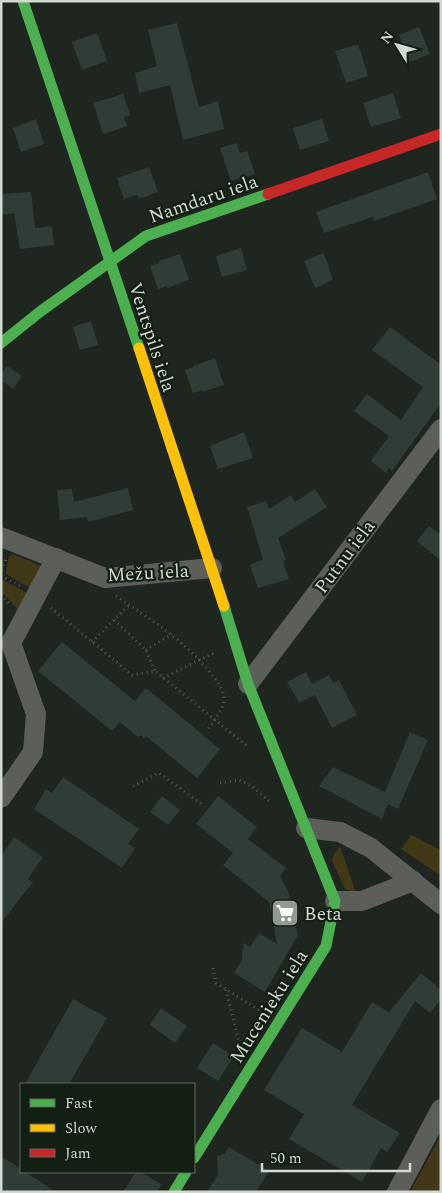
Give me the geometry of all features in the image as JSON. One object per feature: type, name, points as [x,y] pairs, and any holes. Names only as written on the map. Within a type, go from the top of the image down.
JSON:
[{"type":"street","name":"Ventspils iela","points":[[23,1],[212,568],[248,684]]},
{"type":"street","name":"Namdaru iela","points":[[1,343],[110,260],[146,236],[441,134]]},
{"type":"street","name":"Putnu iela","points":[[248,684],[441,428]]},
{"type":"street","name":"Mežu iela","points":[[1,537],[105,578],[212,568]]},
{"type":"street","points":[[1,798],[33,752],[36,714],[11,643],[56,558]]},
{"type":"street","points":[[248,684],[335,901],[362,900],[413,880]]},
{"type":"street","points":[[306,828],[340,832],[371,848],[441,904]]},
{"type":"street","name":"Mucenieku iela","points":[[195,1156],[326,946],[335,901]]},
{"type":"street","points":[[397,1192],[441,1109]]},
{"type":"street","points":[[174,1192],[185,1173]]},
{"type":"path","points":[[1,576],[36,596],[132,675],[155,671]]},
{"type":"path","points":[[110,592],[172,634],[201,661],[223,689],[224,700],[208,729]]},
{"type":"path","points":[[92,642],[129,605]]},
{"type":"path","points":[[114,620],[146,650],[155,671],[246,746]]},
{"type":"path","points":[[146,650],[172,634]]},
{"type":"path","points":[[163,678],[201,661],[235,641]]},
{"type":"path","points":[[133,786],[158,773],[203,805]]},
{"type":"path","points":[[220,782],[239,780],[252,786],[271,803]]},
{"type":"path","points":[[213,968],[216,984],[266,1014]]},
{"type":"path","points":[[226,990],[240,1044]]},
{"type":"shaded area","points":[[12,554],[44,567],[33,590],[6,574],[8,559]]},
{"type":"shaded area","points":[[1,579],[31,595],[21,613],[1,591]]},
{"type":"shaded area","points":[[411,835],[441,850],[441,876],[401,849]]},
{"type":"shaded area","points":[[340,846],[356,893],[345,889],[332,861]]},
{"type":"shaded area","points":[[441,1135],[441,1192],[410,1192]]},
{"type":"building","points":[[177,23],[199,107],[218,101],[224,129],[183,140],[170,85],[139,93],[135,73],[157,66],[148,30]]},
{"type":"building","points":[[419,27],[430,54],[410,62],[399,35]]},
{"type":"building","points":[[97,33],[107,61],[82,70],[72,42]]},
{"type":"building","points":[[358,44],[368,76],[346,83],[335,51]]},
{"type":"building","points":[[393,93],[401,118],[371,127],[363,103]]},
{"type":"building","points":[[123,94],[130,115],[124,117],[127,126],[103,134],[93,103]]},
{"type":"building","points":[[36,119],[44,144],[21,152],[13,128]]},
{"type":"building","points":[[322,119],[329,141],[300,150],[293,128]]},
{"type":"building","points":[[236,143],[240,153],[247,151],[255,174],[231,181],[220,148]]},
{"type":"building","points":[[149,167],[158,192],[139,199],[137,195],[124,199],[117,178]]},
{"type":"building","points":[[428,172],[437,199],[374,221],[373,217],[324,233],[316,212]]},
{"type":"building","points":[[31,192],[35,228],[52,226],[54,245],[20,249],[14,213],[1,215],[1,194]]},
{"type":"building","points":[[241,248],[247,270],[222,277],[216,256]]},
{"type":"building","points":[[324,253],[333,280],[315,288],[304,261]]},
{"type":"building","points":[[180,254],[189,280],[167,288],[167,286],[158,289],[150,266]]},
{"type":"building","points":[[91,321],[98,345],[80,350],[73,327]]},
{"type":"building","points":[[390,327],[440,364],[441,362],[441,403],[392,471],[389,468],[386,473],[371,461],[389,436],[354,411],[367,394],[401,420],[423,387],[372,350]]},
{"type":"building","points":[[215,358],[224,385],[193,393],[185,370]]},
{"type":"building","points":[[7,366],[22,376],[13,389],[1,380],[1,375]]},
{"type":"building","points":[[244,432],[253,458],[218,469],[210,446]]},
{"type":"building","points":[[128,488],[133,510],[88,522],[87,517],[60,520],[57,490],[72,489],[74,502]]},
{"type":"building","points":[[315,489],[327,507],[278,538],[286,560],[283,562],[289,579],[258,588],[250,565],[263,559],[247,507],[266,501],[269,509],[291,495],[295,502]]},
{"type":"building","points":[[429,526],[441,535],[441,561],[417,541]]},
{"type":"building","points":[[62,642],[135,701],[146,688],[220,749],[197,778],[146,736],[144,738],[141,735],[138,737],[120,722],[112,731],[38,671]]},
{"type":"building","points":[[306,672],[312,684],[329,675],[333,683],[339,680],[357,715],[332,728],[315,695],[299,703],[287,682]]},
{"type":"building","points":[[410,732],[428,740],[398,809],[388,804],[382,819],[319,786],[333,767],[385,792]]},
{"type":"building","points":[[63,777],[139,829],[128,844],[135,848],[122,868],[34,809],[46,789],[52,793]]},
{"type":"building","points":[[162,796],[180,810],[168,825],[150,812]]},
{"type":"building","points":[[218,796],[257,827],[248,839],[286,868],[280,876],[290,899],[296,903],[299,910],[299,917],[295,923],[298,935],[265,992],[234,973],[242,960],[243,943],[250,947],[259,933],[277,944],[269,902],[223,865],[233,853],[196,824]]},
{"type":"building","points":[[14,837],[43,857],[28,879],[33,882],[1,923],[1,856]]},
{"type":"building","points":[[421,973],[441,990],[441,999],[430,1013],[415,1001],[352,1105],[400,1133],[387,1152],[381,1148],[362,1182],[289,1139],[304,1114],[264,1090],[302,1028],[342,1052],[372,1002],[389,1012]]},
{"type":"building","points":[[73,999],[107,1018],[70,1083],[26,1083]]},
{"type":"building","points":[[161,1008],[187,1026],[175,1043],[150,1025]]},
{"type":"building","points":[[213,1043],[234,1056],[218,1081],[197,1068]]},
{"type":"building","points":[[229,1147],[269,1171],[256,1192],[207,1192],[218,1175],[217,1156],[225,1154]]},
{"type":"building","points":[[1,1156],[20,1168],[20,1173],[27,1173],[56,1192],[1,1192]]},
{"type":"building","points":[[135,1173],[142,1173],[161,1184],[158,1192],[123,1192]]},
{"type":"traffic: fast","points":[[23,1],[139,348]]},
{"type":"traffic: fast","points":[[1,343],[41,311],[146,236],[268,194]]},
{"type":"traffic: fast","points":[[195,1156],[326,946],[335,901],[248,684],[224,606]]},
{"type":"traffic: fast","points":[[174,1192],[185,1173]]},
{"type":"traffic: slow","points":[[139,348],[224,606]]},
{"type":"traffic: jam","points":[[268,194],[441,134]]},
{"type":"place","name":"Beta","points":[[285,913]]}]
